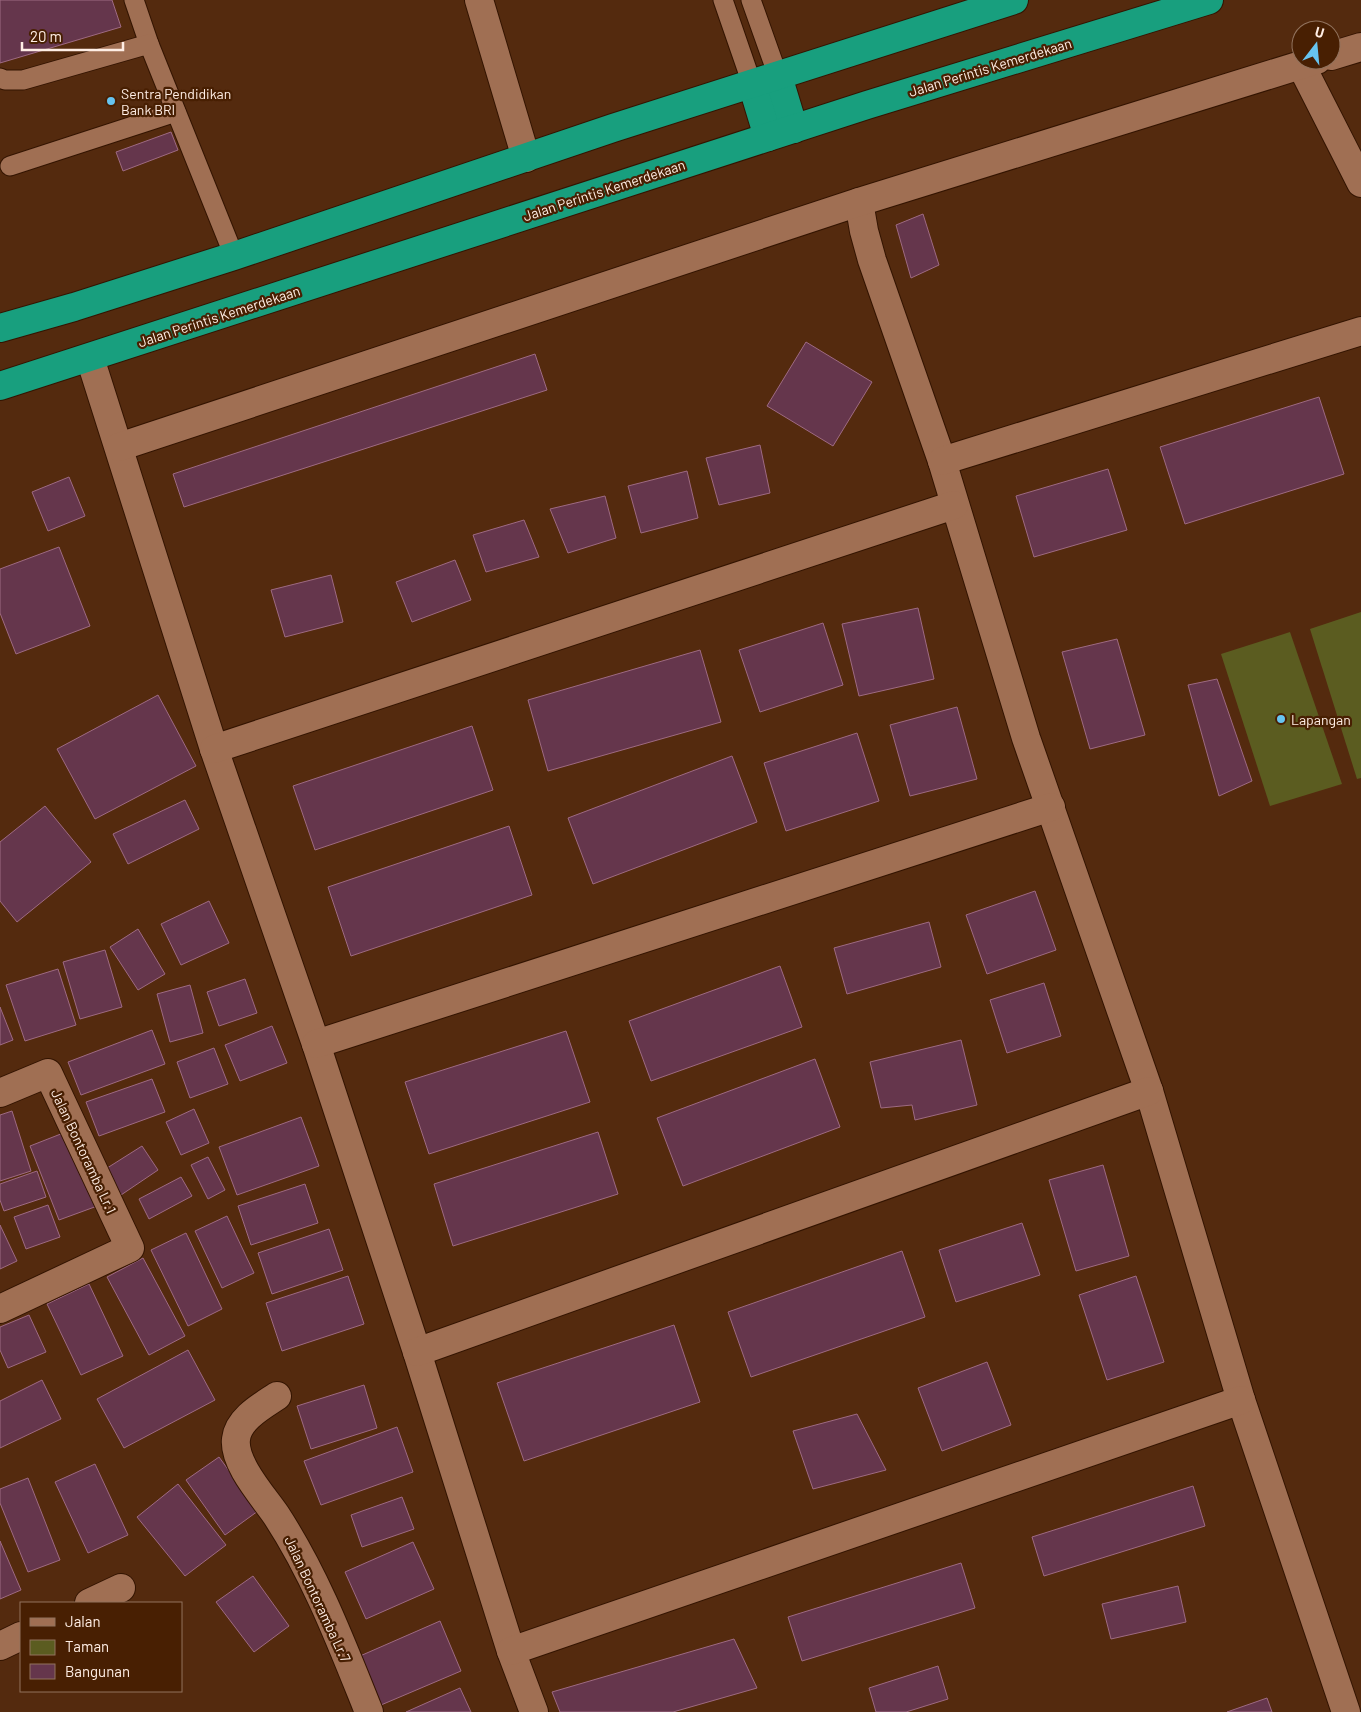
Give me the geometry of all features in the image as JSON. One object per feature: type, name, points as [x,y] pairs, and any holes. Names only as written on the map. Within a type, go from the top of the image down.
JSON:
[{"type":"highway","points":[[0,328],[74,307],[234,256],[613,128],[1014,0]]},
{"type":"highway","name":"Jalan Perintis Kemerdekaan","points":[[0,386],[867,105],[1209,0]]},
{"type":"highway","points":[[778,76],[794,129]]},
{"type":"highway","points":[[752,84],[768,137]]},
{"type":"street","points":[[479,0],[526,158]]},
{"type":"street","points":[[1341,53],[1361,47]]},
{"type":"street","points":[[119,447],[859,202],[1291,68]]},
{"type":"street","points":[[1312,70],[1361,183]]},
{"type":"street","points":[[859,202],[872,260],[942,461],[1026,738],[1149,1091],[1241,1400],[1346,1712]]},
{"type":"street","points":[[942,461],[1361,331]]},
{"type":"street","points":[[90,358],[214,749],[316,1044],[417,1352],[511,1651],[534,1712]]},
{"type":"street","points":[[214,749],[954,505]]},
{"type":"street","points":[[316,1044],[1051,807]]},
{"type":"street","name":"Jalan Bontoramba Lr.1","points":[[0,1093],[48,1073],[130,1248],[0,1309]]},
{"type":"street","points":[[417,1352],[1149,1091]]},
{"type":"street","name":"Jalan Bontoramba Lr.7","points":[[277,1396],[264,1404],[241,1425],[236,1438],[237,1455],[299,1554],[333,1626],[369,1712]]},
{"type":"street","points":[[511,1651],[1241,1400]]},
{"type":"street","points":[[91,1602],[121,1588]]},
{"type":"street","points":[[0,1646],[20,1636]]},
{"type":"lane","points":[[134,0],[148,44],[234,256]]},
{"type":"lane","points":[[723,0],[752,84]]},
{"type":"lane","points":[[751,0],[778,76]]},
{"type":"lane","points":[[0,78],[5,80],[23,80],[148,44]]},
{"type":"lane","points":[[10,166],[176,112]]},
{"type":"green space","name":"Lapangan","points":[[1361,612],[1361,778],[1357,779],[1310,629]]},
{"type":"green space","name":"Lapangan","points":[[1290,632],[1342,784],[1270,806],[1221,654]]},
{"type":"building","points":[[0,0],[112,0],[121,27],[0,63]]},
{"type":"building","points":[[171,132],[178,150],[123,171],[116,152]]},
{"type":"building","points":[[923,214],[939,265],[911,278],[896,225]]},
{"type":"building","points":[[806,342],[872,382],[833,446],[767,406]]},
{"type":"building","points":[[535,354],[547,390],[184,507],[173,474]]},
{"type":"building","points":[[1319,397],[1344,474],[1185,524],[1160,447]]},
{"type":"building","points":[[760,445],[770,493],[719,505],[706,458]]},
{"type":"building","points":[[1108,469],[1127,530],[1034,557],[1016,496]]},
{"type":"building","points":[[687,471],[698,518],[641,533],[628,486]]},
{"type":"building","points":[[69,477],[85,516],[48,531],[32,492]]},
{"type":"building","points":[[605,496],[616,538],[568,553],[550,509]]},
{"type":"building","points":[[524,520],[539,557],[486,572],[473,535]]},
{"type":"building","points":[[59,547],[90,626],[16,654],[0,613],[0,569]]},
{"type":"building","points":[[455,560],[471,600],[412,622],[396,582]]},
{"type":"building","points":[[331,575],[343,622],[285,637],[271,590]]},
{"type":"building","points":[[918,608],[934,679],[859,696],[842,624]]},
{"type":"building","points":[[823,623],[843,685],[760,712],[739,650]]},
{"type":"building","points":[[1117,639],[1145,735],[1090,749],[1062,652]]},
{"type":"building","points":[[700,650],[721,722],[548,771],[528,700]]},
{"type":"building","points":[[1217,679],[1252,781],[1219,796],[1188,685]]},
{"type":"building","points":[[158,695],[196,766],[95,819],[57,749]]},
{"type":"building","points":[[957,707],[977,779],[910,796],[890,725]]},
{"type":"building","points":[[472,726],[493,790],[315,850],[293,786]]},
{"type":"building","points":[[857,733],[879,801],[786,831],[764,763]]},
{"type":"building","points":[[732,756],[757,822],[593,884],[568,818]]},
{"type":"building","points":[[185,800],[199,829],[128,864],[113,834]]},
{"type":"building","points":[[45,806],[91,862],[17,922],[0,901],[0,842]]},
{"type":"building","points":[[509,826],[532,895],[351,956],[328,887]]},
{"type":"building","points":[[1035,891],[1056,950],[987,974],[966,915]]},
{"type":"building","points":[[209,901],[229,943],[181,965],[161,924]]},
{"type":"building","points":[[929,922],[941,967],[847,994],[834,948]]},
{"type":"building","points":[[138,929],[165,974],[138,990],[110,947]]},
{"type":"building","points":[[105,950],[122,1007],[80,1019],[63,962]]},
{"type":"building","points":[[780,966],[802,1027],[651,1081],[629,1021]]},
{"type":"building","points":[[58,969],[76,1025],[25,1041],[6,985]]},
{"type":"building","points":[[245,979],[257,1013],[219,1026],[207,992]]},
{"type":"building","points":[[1044,983],[1061,1036],[1007,1053],[990,1000]]},
{"type":"building","points":[[190,985],[203,1033],[170,1042],[157,994]]},
{"type":"building","points":[[0,1007],[13,1040],[0,1045]]},
{"type":"building","points":[[272,1026],[287,1063],[240,1081],[225,1045]]},
{"type":"building","points":[[152,1030],[165,1064],[81,1095],[68,1062]]},
{"type":"building","points":[[566,1031],[590,1102],[429,1154],[405,1082]]},
{"type":"building","points":[[961,1040],[977,1105],[915,1120],[912,1105],[881,1108],[870,1062]]},
{"type":"building","points":[[214,1048],[228,1084],[190,1098],[177,1062]]},
{"type":"building","points":[[815,1059],[840,1127],[683,1186],[657,1118]]},
{"type":"building","points":[[152,1079],[165,1112],[99,1136],[86,1102]]},
{"type":"building","points":[[194,1109],[209,1143],[181,1155],[166,1122]]},
{"type":"building","points":[[12,1111],[31,1171],[0,1181],[0,1115]]},
{"type":"building","points":[[301,1117],[319,1166],[237,1195],[219,1147]]},
{"type":"building","points":[[71,1130],[100,1205],[59,1220],[30,1146]]},
{"type":"building","points":[[598,1132],[618,1194],[453,1246],[434,1184]]},
{"type":"building","points":[[142,1146],[158,1170],[121,1195],[104,1170]]},
{"type":"building","points":[[208,1157],[225,1190],[208,1199],[191,1165]]},
{"type":"building","points":[[1103,1165],[1129,1256],[1076,1271],[1049,1180]]},
{"type":"building","points":[[37,1171],[46,1197],[4,1211],[0,1200],[0,1184]]},
{"type":"building","points":[[181,1177],[192,1196],[149,1219],[139,1199]]},
{"type":"building","points":[[305,1184],[318,1223],[251,1245],[238,1206]]},
{"type":"building","points":[[48,1205],[60,1237],[26,1249],[14,1217]]},
{"type":"building","points":[[227,1216],[254,1273],[222,1288],[195,1231]]},
{"type":"building","points":[[1022,1223],[1040,1275],[956,1302],[939,1250]]},
{"type":"building","points":[[0,1225],[17,1261],[0,1269]]},
{"type":"building","points":[[329,1229],[343,1270],[272,1294],[258,1253]]},
{"type":"building","points":[[186,1233],[222,1309],[188,1326],[151,1250]]},
{"type":"building","points":[[902,1251],[925,1317],[751,1377],[728,1312]]},
{"type":"building","points":[[143,1258],[185,1336],[149,1355],[107,1277]]},
{"type":"building","points":[[348,1276],[364,1324],[282,1351],[266,1303]]},
{"type":"building","points":[[1136,1276],[1164,1362],[1107,1380],[1079,1295]]},
{"type":"building","points":[[89,1284],[123,1356],[81,1375],[47,1304]]},
{"type":"building","points":[[29,1315],[46,1352],[8,1368],[0,1350],[0,1327]]},
{"type":"building","points":[[674,1325],[700,1402],[524,1461],[497,1383]]},
{"type":"building","points":[[188,1350],[215,1400],[124,1448],[97,1399]]},
{"type":"building","points":[[987,1362],[1011,1425],[942,1451],[918,1388]]},
{"type":"building","points":[[42,1380],[61,1419],[0,1448],[0,1401]]},
{"type":"building","points":[[364,1385],[377,1428],[311,1449],[297,1406]]},
{"type":"building","points":[[857,1414],[886,1470],[813,1489],[793,1431]]},
{"type":"building","points":[[397,1427],[413,1472],[321,1505],[304,1461]]},
{"type":"building","points":[[219,1457],[258,1511],[225,1535],[186,1480]]},
{"type":"building","points":[[95,1464],[128,1535],[88,1553],[55,1482]]},
{"type":"building","points":[[28,1478],[60,1560],[28,1572],[0,1503],[0,1489]]},
{"type":"building","points":[[178,1484],[226,1545],[185,1576],[137,1517]]},
{"type":"building","points":[[1193,1486],[1205,1526],[1044,1576],[1032,1537]]},
{"type":"building","points":[[402,1497],[414,1529],[362,1547],[351,1515]]},
{"type":"building","points":[[0,1541],[21,1590],[0,1599]]},
{"type":"building","points":[[413,1542],[434,1589],[366,1619],[345,1572]]},
{"type":"building","points":[[961,1563],[975,1608],[802,1661],[788,1617]]},
{"type":"building","points":[[253,1576],[289,1626],[254,1652],[216,1602]]},
{"type":"building","points":[[1178,1586],[1186,1622],[1111,1639],[1102,1604]]},
{"type":"building","points":[[440,1621],[461,1671],[381,1705],[360,1656]]},
{"type":"building","points":[[734,1639],[757,1688],[673,1712],[560,1712],[552,1692]]},
{"type":"building","points":[[938,1666],[948,1699],[906,1712],[876,1712],[869,1688]]},
{"type":"building","points":[[460,1688],[471,1712],[406,1712]]},
{"type":"building","points":[[1267,1698],[1272,1712],[1227,1712]]},
{"type":"place","name":"Sentra Pendidikan Bank BRI","points":[[111,101]]},
{"type":"place","name":"Lapangan","points":[[1281,719]]}]
